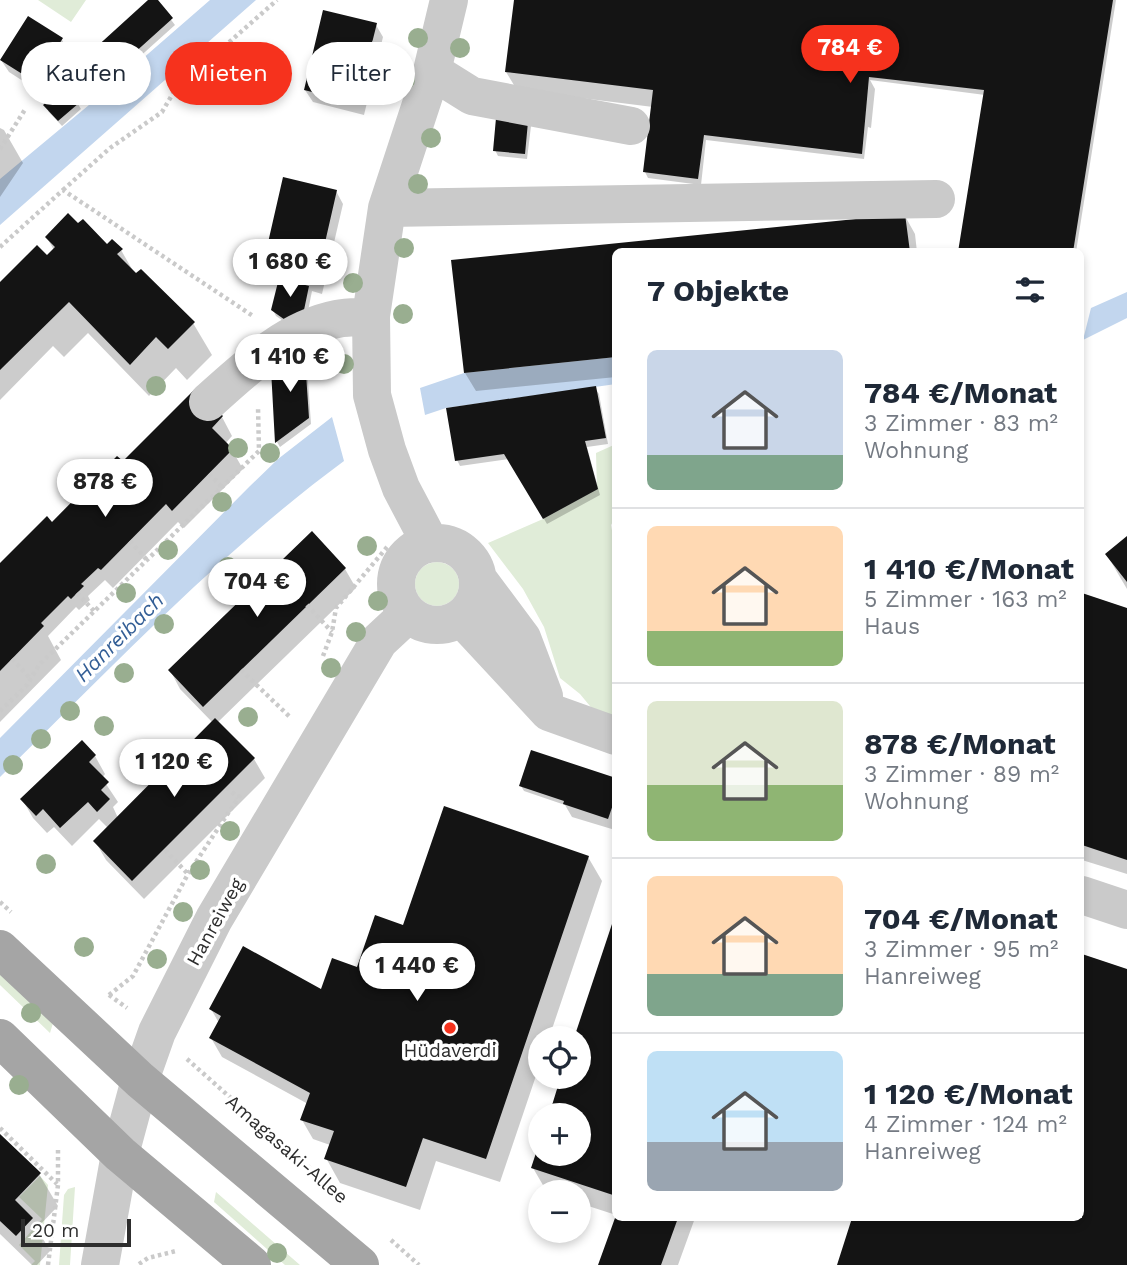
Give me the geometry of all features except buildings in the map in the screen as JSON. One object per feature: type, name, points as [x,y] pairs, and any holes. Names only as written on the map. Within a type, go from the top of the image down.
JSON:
[{"type":"main road","points":[[0,949],[140,1080],[360,1265]]},
{"type":"main road","points":[[0,1038],[120,1154],[252,1265]]},
{"type":"street","points":[[449,0],[418,61],[387,208],[370,316],[372,395],[401,488],[424,532],[455,547],[466,555],[474,566],[478,579],[522,638],[549,712]]},
{"type":"street","points":[[418,61],[472,96],[631,125]]},
{"type":"street","points":[[387,208],[936,199]]},
{"type":"street","points":[[208,402],[258,358],[292,336],[336,319],[370,316]]},
{"type":"street","points":[[424,532],[418,548],[407,555],[400,566],[396,592],[400,604],[408,614],[421,622],[449,624],[471,607],[477,594],[478,579]]},
{"type":"street","name":"Hanreiweg","points":[[100,1265],[120,1154],[140,1080],[157,1032],[214,919],[379,640],[408,614]]},
{"type":"street","points":[[461,617],[549,712],[612,735]]},
{"type":"street","points":[[1084,896],[1127,910]]},
{"type":"path","points":[[0,247],[110,148],[162,112],[175,90],[277,0]]},
{"type":"path","points":[[0,149],[26,108]]},
{"type":"path","points":[[64,190],[264,323],[292,336]]},
{"type":"path","points":[[0,711],[31,679],[39,665],[259,451],[258,358]]},
{"type":"path","points":[[209,474],[222,487]]},
{"type":"path","points":[[318,667],[332,632],[336,608],[392,540],[424,532]]},
{"type":"path","points":[[130,541],[147,560]]},
{"type":"path","points":[[78,593],[94,611]]},
{"type":"path","points":[[307,605],[332,632]]},
{"type":"path","points":[[12,659],[31,679]]},
{"type":"path","points":[[241,670],[292,719],[298,709]]},
{"type":"path","points":[[109,995],[133,976],[188,874],[246,786]]},
{"type":"path","points":[[227,787],[238,798]]},
{"type":"path","points":[[165,850],[188,874]]},
{"type":"path","name":"Amagasaki-Allee","points":[[157,1032],[317,1175]]},
{"type":"path","points":[[0,1128],[58,1185]]},
{"type":"path","points":[[48,1265],[58,1185],[58,1142]]},
{"type":"path","points":[[389,1238],[419,1265]]},
{"type":"path","points":[[138,1265],[148,1258],[178,1251]]},
{"type":"green space","points":[[38,0],[86,0],[71,22]]},
{"type":"green space","points":[[612,446],[612,725],[599,717],[580,694],[560,678],[544,627],[523,589],[488,543],[543,519],[597,489],[596,453]]},
{"type":"green space","points":[[437,562],[452,569],[459,584],[452,599],[437,606],[422,599],[415,584],[422,569]]},
{"type":"green space","points":[[0,972],[53,1023],[50,1033],[0,985]]},
{"type":"green space","points":[[40,1176],[48,1185],[40,1265],[31,1265],[35,1261],[19,1245],[42,1219],[19,1197]]},
{"type":"green space","points":[[75,1187],[70,1265],[59,1265],[64,1195],[68,1189]]},
{"type":"green space","points":[[216,1192],[300,1265],[285,1265],[214,1202]]},
{"type":"water","points":[[210,0],[256,0],[208,42],[165,42],[165,80],[151,92],[151,51]]},
{"type":"water","points":[[89,105],[137,105],[0,225],[0,179]]},
{"type":"water","points":[[1127,292],[1127,318],[1084,340],[1091,308]]},
{"type":"water","points":[[612,357],[612,385],[446,408],[425,415],[420,388],[464,373]]},
{"type":"water","name":"Hanreibach","points":[[332,417],[344,461],[209,573],[0,777],[0,738],[250,486],[278,459]]},
{"type":"place","name":"Hüdaverdi","points":[[450,1028]]}]
